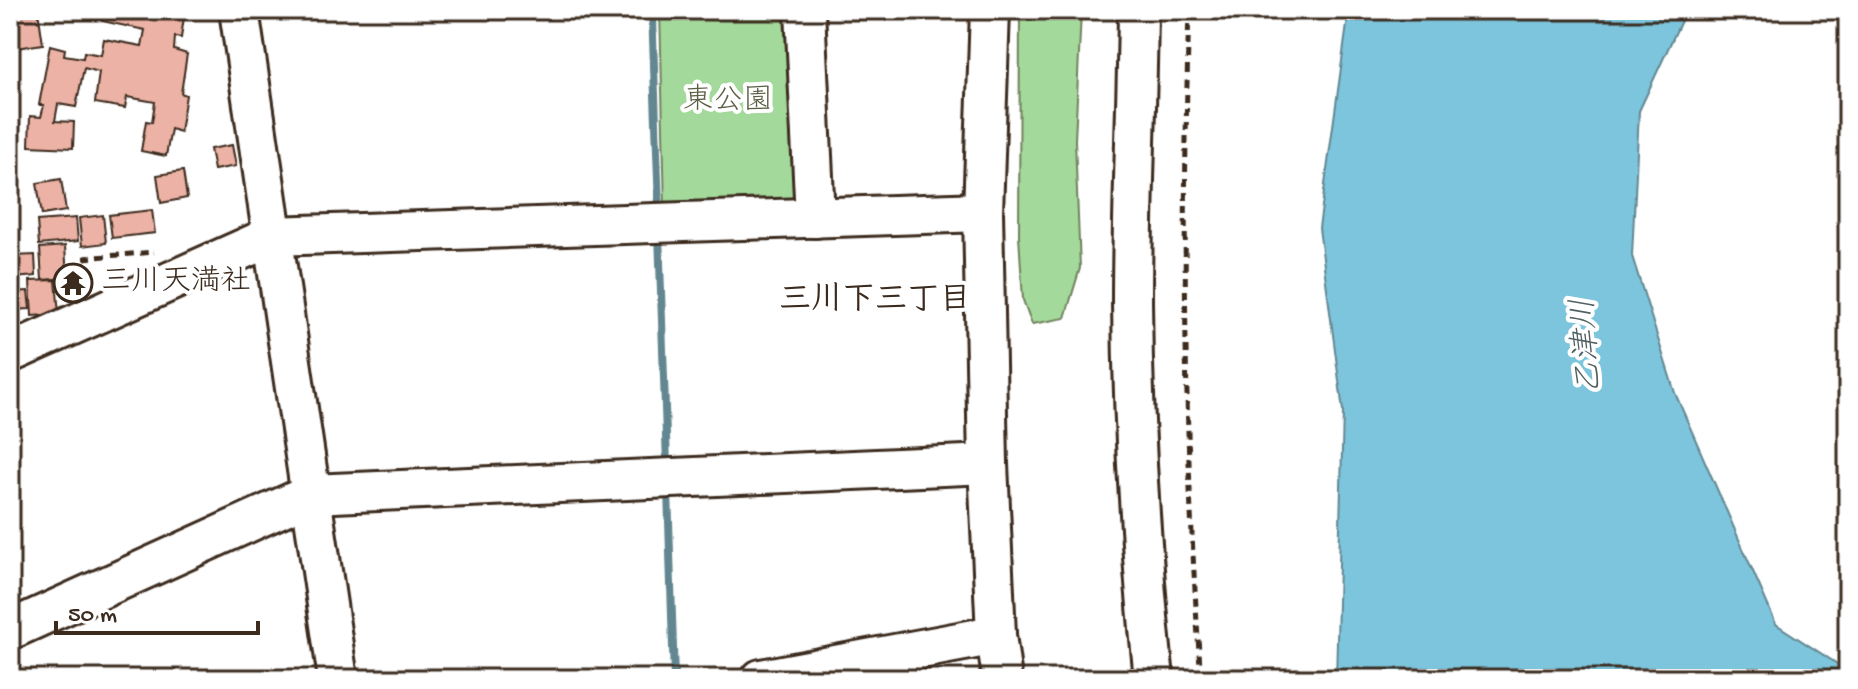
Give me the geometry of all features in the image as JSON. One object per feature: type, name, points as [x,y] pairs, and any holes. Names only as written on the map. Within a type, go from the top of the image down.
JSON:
[{"type":"street","points":[[239,10],[338,679]]},
{"type":"street","points":[[805,10],[815,218]]},
{"type":"street","points":[[990,10],[983,212],[988,464],[996,635],[1002,679]]},
{"type":"street","points":[[1138,10],[1132,300],[1142,563],[1154,679]]},
{"type":"street","points":[[10,353],[272,236],[983,212]]},
{"type":"street","points":[[10,630],[311,494],[988,464]]},
{"type":"street","points":[[761,679],[996,635]]},
{"type":"path","points":[[1189,10],[1186,358],[1189,511],[1201,679]]},
{"type":"path","points":[[84,258],[159,251]]},
{"type":"green space","name":"東公園","points":[[660,10],[792,10],[798,193],[789,206],[665,208]]},
{"type":"green space","points":[[1020,10],[1081,11],[1075,140],[1080,268],[1065,318],[1032,324],[1023,300],[1019,236]]},
{"type":"water","name":"乙津川","points":[[1349,10],[1686,10],[1639,111],[1632,256],[1675,393],[1776,624],[1848,671],[1848,679],[1336,679],[1343,411],[1319,228]]},
{"type":"building","points":[[10,10],[38,10],[43,44],[10,49]]},
{"type":"building","points":[[104,10],[185,10],[181,38],[175,37],[174,50],[187,54],[181,93],[186,95],[180,132],[171,129],[166,156],[141,151],[146,121],[152,122],[155,102],[127,97],[125,108],[95,103],[99,72],[84,68],[76,107],[58,104],[55,121],[74,122],[73,148],[29,146],[30,116],[41,117],[44,105],[39,105],[50,45],[65,49],[64,55],[83,58],[84,52],[101,55],[104,39],[142,46],[145,30],[102,21]]},
{"type":"building","points":[[232,145],[236,166],[214,170],[210,149]]},
{"type":"building","points":[[183,171],[187,198],[161,203],[157,175]]},
{"type":"building","points":[[61,179],[66,211],[42,215],[37,183]]},
{"type":"building","points":[[152,210],[155,233],[112,238],[109,215]]},
{"type":"building","points":[[103,215],[106,243],[82,246],[79,218]]},
{"type":"building","points":[[76,218],[78,241],[39,245],[37,221]]},
{"type":"building","points":[[65,246],[67,278],[42,280],[40,248]]},
{"type":"building","points":[[35,255],[36,276],[14,278],[13,256]]},
{"type":"building","points":[[56,280],[59,314],[32,316],[30,281]]},
{"type":"building","points":[[28,291],[30,309],[12,310],[10,292]]},
{"type":"waterway","points":[[652,10],[659,208]]},
{"type":"waterway","points":[[659,234],[667,465]]},
{"type":"waterway","points":[[668,490],[674,679]]},
{"type":"place","name":"三川天満社","points":[[73,283]]},
{"type":"district","name":"三川下三丁目","points":[[875,302]]}]
